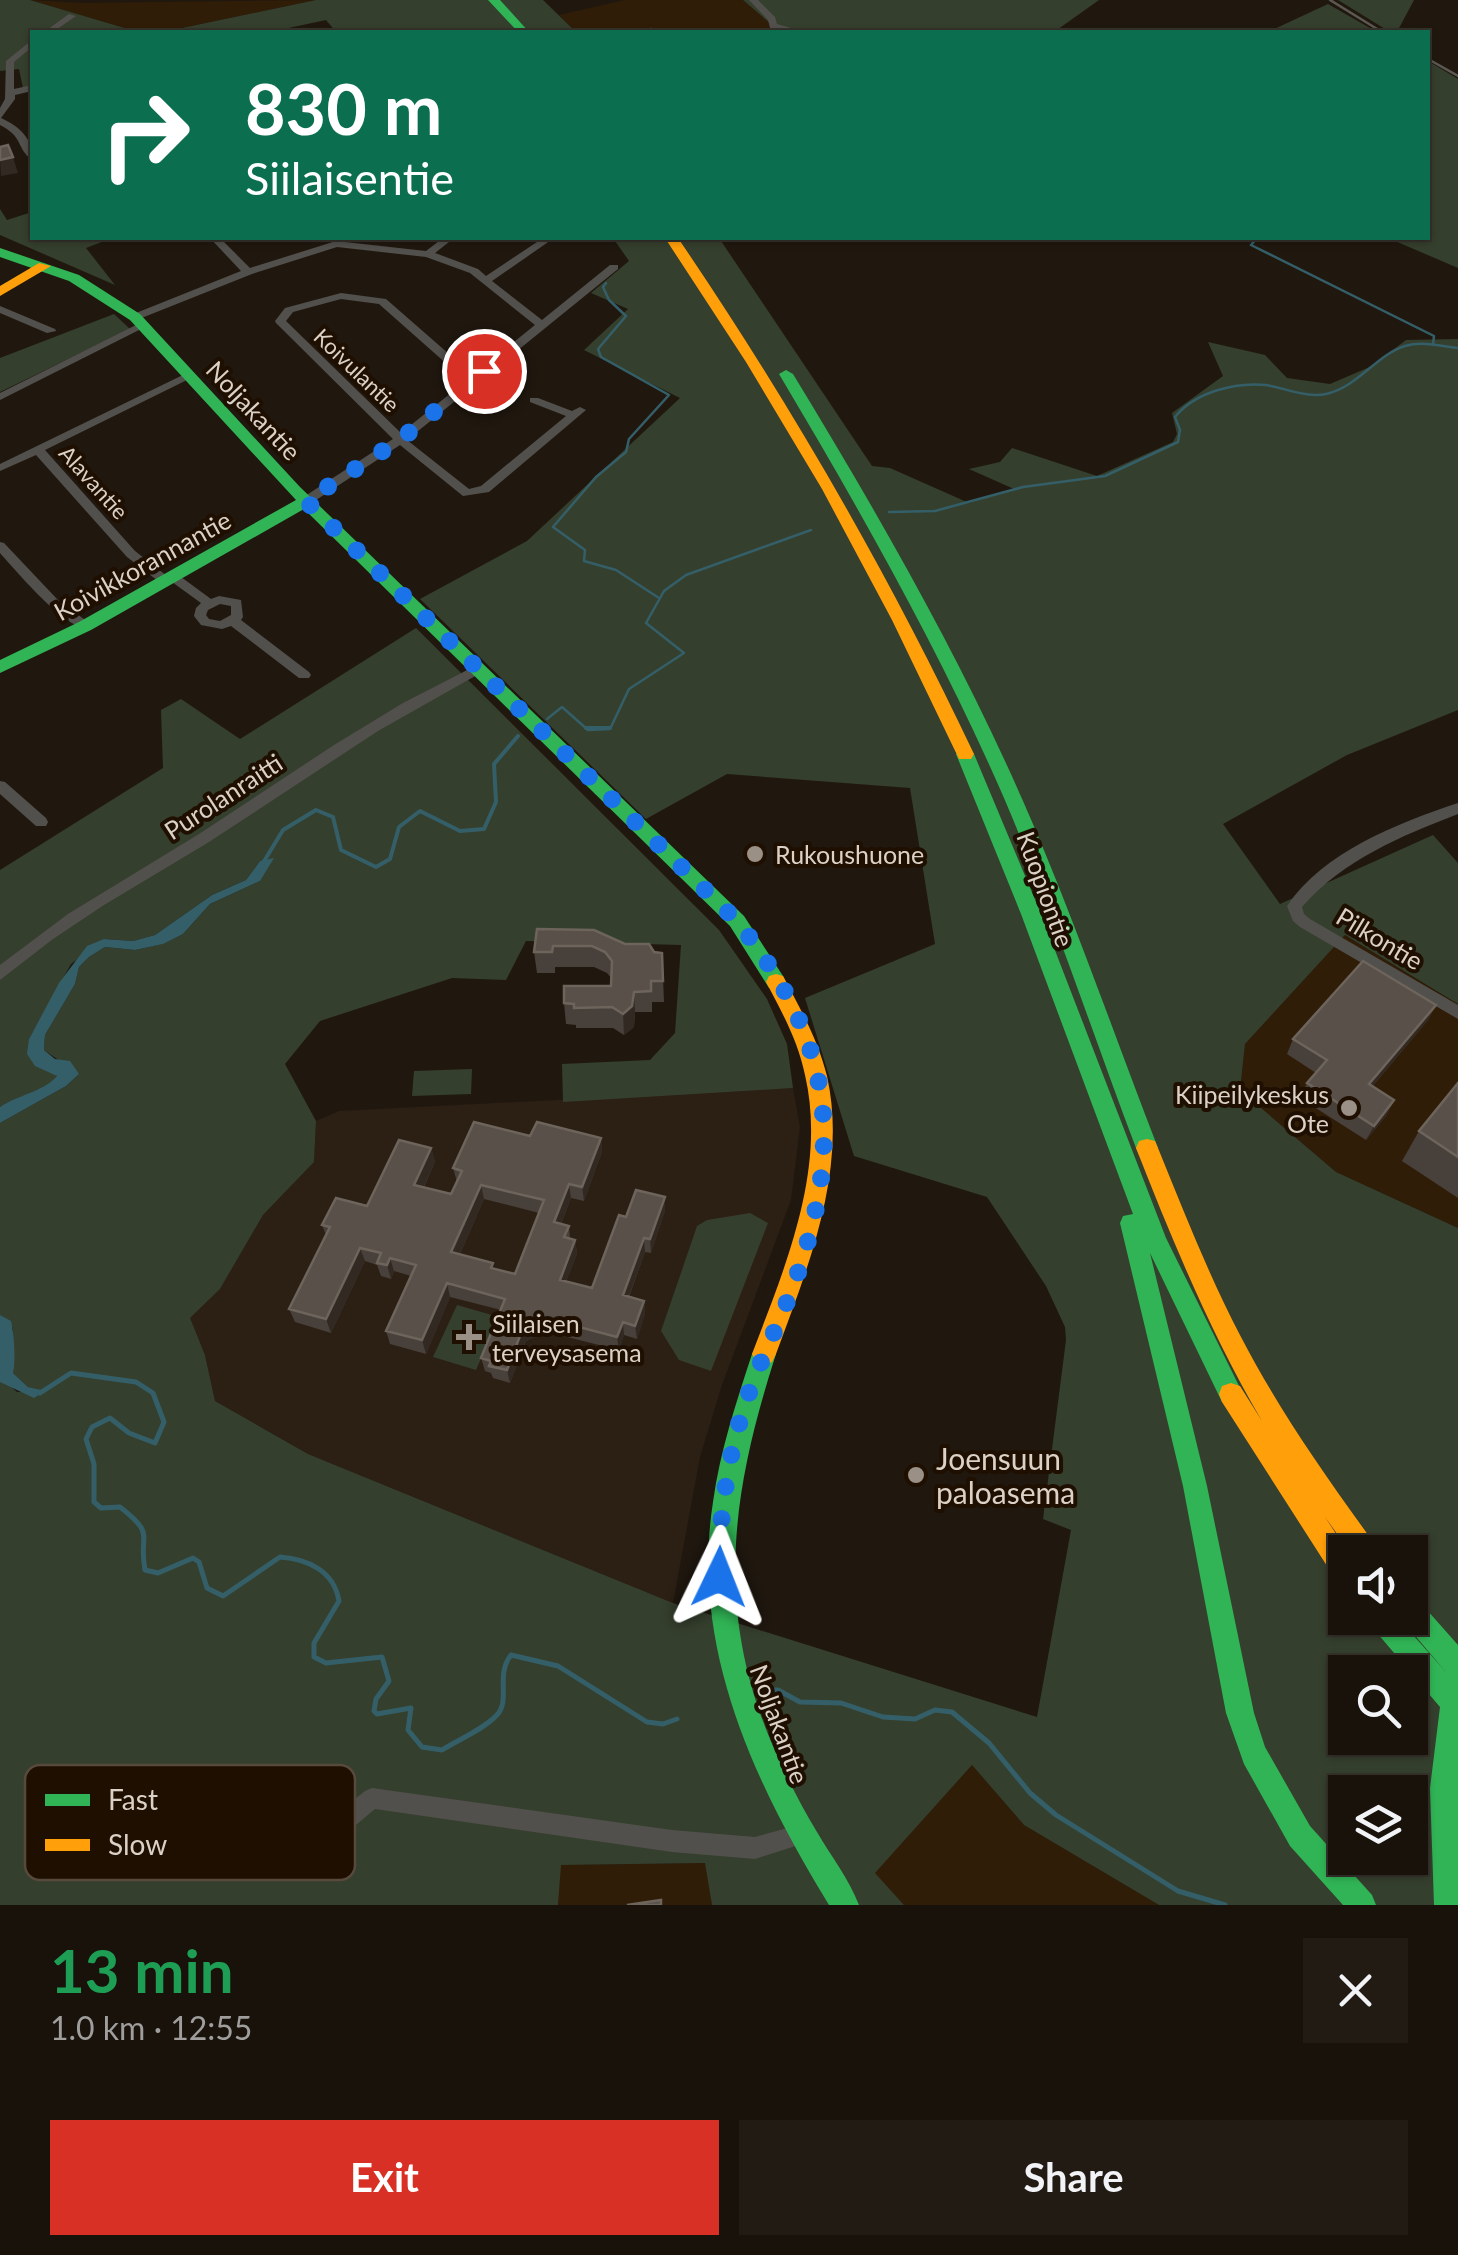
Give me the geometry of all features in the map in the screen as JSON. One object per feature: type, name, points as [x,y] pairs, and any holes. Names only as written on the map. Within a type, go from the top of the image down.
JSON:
[{"type":"main road","points":[[477,0],[504,30]]},
{"type":"main road","points":[[494,0],[522,30]]},
{"type":"main road","name":"Kuopiontie","points":[[672,240],[759,366],[889,590],[941,698],[1006,851],[1170,1278],[1216,1370],[1286,1488],[1328,1546]]},
{"type":"main road","name":"Kuopiontie","points":[[693,240],[789,378],[912,585],[1016,804],[1204,1285],[1264,1404],[1309,1476],[1352,1535]]},
{"type":"main road","name":"Noljakantie","points":[[0,249],[38,259],[44,266],[88,285],[140,321],[306,501],[737,921],[788,992],[817,1066],[824,1118],[824,1163],[818,1202],[794,1284],[744,1408],[719,1540],[725,1638],[737,1687],[767,1772],[798,1836],[845,1905]]},
{"type":"main road","points":[[0,292],[44,266]]},
{"type":"main road","name":"Koivikkorannantie","points":[[0,667],[85,626],[306,501]]},
{"type":"main road","points":[[1126,1168],[1121,1192],[1173,1389],[1240,1713],[1254,1754],[1300,1836],[1357,1899],[1374,1905]]},
{"type":"main road","points":[[1428,1610],[1458,1641]]},
{"type":"main road","points":[[1428,1631],[1458,1665]]},
{"type":"main road","points":[[1396,1635],[1458,1707]]},
{"type":"main road","points":[[1448,1905],[1442,1834],[1444,1772],[1458,1672]]},
{"type":"street","points":[[753,0],[775,29]]},
{"type":"street","points":[[51,30],[72,16]]},
{"type":"street","points":[[30,46],[10,61],[11,93],[0,118],[18,130],[30,145]]},
{"type":"street","points":[[11,93],[30,88]]},
{"type":"street","points":[[217,240],[248,272]]},
{"type":"street","points":[[428,254],[446,240]]},
{"type":"street","points":[[488,279],[546,240]]},
{"type":"street","points":[[0,397],[140,321],[248,272],[332,242],[428,254],[488,279],[542,325]]},
{"type":"street","points":[[306,501],[401,439],[614,267]]},
{"type":"street","name":"Koivulantie","points":[[401,439],[282,325],[284,314],[341,296],[382,301],[472,380]]},
{"type":"street","points":[[0,309],[51,330]]},
{"type":"street","points":[[0,468],[187,376]]},
{"type":"street","points":[[401,439],[467,493],[485,489],[577,413],[534,400]]},
{"type":"street","name":"Alavantie","points":[[37,449],[131,554],[209,602]]},
{"type":"street","points":[[0,546],[53,602],[85,626]]},
{"type":"street","points":[[225,600],[237,604],[240,612],[222,625],[205,622],[200,611],[209,602],[225,600]]},
{"type":"street","points":[[233,620],[304,675]]},
{"type":"street","name":"Purolanraitti","points":[[0,974],[75,914],[204,838],[336,748],[479,668]]},
{"type":"street","points":[[0,786],[42,822]]},
{"type":"street","name":"Pilkontie","points":[[1458,808],[1394,835],[1346,863],[1304,893],[1294,906],[1298,917],[1306,923],[1458,1013]]},
{"type":"street","points":[[355,1812],[372,1798],[755,1848],[798,1836]]},
{"type":"shaded area","points":[[30,0],[316,0],[173,30],[131,30]]},
{"type":"shaded area","points":[[625,0],[743,0],[772,25],[791,30],[574,30],[559,15]]},
{"type":"shaded area","points":[[1345,935],[1458,1004],[1458,1228],[1336,1172],[1240,1090],[1245,1044]]},
{"type":"shaded area","name":"Siilaisen terveysasema","points":[[793,1088],[800,1127],[791,1200],[722,1385],[700,1457],[673,1603],[308,1454],[215,1401],[205,1355],[189,1318],[220,1289],[263,1215],[314,1162],[316,1121],[339,1111]]},
{"type":"shaded area","points":[[972,1765],[1024,1825],[1159,1905],[904,1905],[874,1873]]},
{"type":"shaded area","points":[[706,1863],[712,1905],[558,1905],[560,1865]]},
{"type":"green space","points":[[0,0],[30,0],[131,30],[30,30],[30,86],[23,88],[19,69],[0,71]]},
{"type":"green space","points":[[316,0],[543,0],[574,30],[334,30],[326,20],[279,30],[173,30]]},
{"type":"green space","points":[[743,0],[1099,0],[1057,30],[791,30],[772,25]]},
{"type":"green space","points":[[1338,0],[1414,0],[1398,30],[1387,30]]},
{"type":"green space","points":[[1328,4],[1374,30],[1272,30]]},
{"type":"green space","points":[[1430,62],[1458,79],[1458,268],[1393,240],[1430,240]]},
{"type":"green space","points":[[0,209],[7,220],[30,213],[30,240],[107,240],[86,248],[115,285],[0,235]]},
{"type":"green space","points":[[614,240],[720,240],[872,466],[890,468],[969,503],[1014,489],[969,469],[1000,462],[1012,448],[1097,476],[1173,442],[1177,434],[1172,413],[1223,376],[1208,342],[1265,355],[1287,378],[1330,384],[1372,366],[1406,340],[1458,339],[1458,710],[1347,755],[1223,824],[1280,904],[1433,835],[1458,863],[1458,1004],[1345,935],[1245,1044],[1240,1090],[1336,1172],[1458,1228],[1458,1905],[1159,1905],[1024,1825],[972,1765],[875,1873],[904,1905],[712,1905],[705,1863],[561,1865],[558,1905],[0,1905],[0,1382],[4,1380],[17,1392],[44,1392],[28,1387],[13,1373],[13,1328],[0,1315],[0,1123],[66,1086],[79,1074],[44,1050],[45,1035],[75,984],[79,967],[105,947],[135,950],[183,934],[210,904],[260,881],[260,861],[246,880],[212,895],[155,935],[133,941],[104,939],[71,964],[29,1039],[57,1076],[45,1086],[0,1107],[0,870],[163,768],[161,710],[181,699],[240,739],[416,628],[719,930],[767,999],[787,1044],[793,1088],[563,1102],[562,1064],[650,1060],[675,1033],[681,945],[526,941],[506,980],[452,978],[320,1021],[285,1064],[316,1121],[314,1162],[263,1215],[220,1289],[190,1318],[205,1355],[215,1401],[308,1454],[673,1603],[1037,1717],[1071,1530],[1043,1519],[1065,1327],[1046,1286],[987,1197],[854,1156],[805,998],[935,944],[910,788],[727,774],[646,819],[420,599],[527,541],[680,398],[584,350],[628,309],[591,293],[629,261]]},
{"type":"green space","points":[[114,314],[130,329],[0,392],[0,358]]},
{"type":"green space","points":[[472,1069],[471,1094],[412,1096],[414,1071]]},
{"type":"green space","points":[[750,1213],[768,1223],[711,1371],[679,1360],[661,1331],[697,1226],[707,1220]]},
{"type":"green space","points":[[457,1305],[499,1317],[476,1370],[433,1357]]},
{"type":"water","points":[[274,858],[260,881],[210,904],[183,934],[163,944],[135,950],[105,947],[89,957],[79,967],[75,984],[45,1035],[44,1050],[55,1059],[70,1061],[79,1074],[66,1086],[0,1123],[0,1107],[45,1086],[57,1076],[35,1066],[27,1054],[29,1039],[59,983],[87,946],[104,939],[133,941],[155,935],[212,895],[246,880],[260,861]]},
{"type":"water","points":[[0,1315],[11,1321],[13,1373],[28,1387],[45,1391],[34,1398],[0,1382]]},
{"type":"building","points":[[8,145],[13,157],[0,160],[0,147]]},
{"type":"building","points":[[537,929],[594,930],[625,944],[649,944],[654,952],[662,953],[663,981],[651,981],[651,991],[634,992],[632,1006],[623,1014],[612,1007],[574,1008],[574,1004],[564,1003],[564,986],[611,986],[612,961],[592,946],[553,946],[552,952],[534,952]]},
{"type":"building","points":[[1363,961],[1436,1005],[1369,1084],[1394,1100],[1374,1126],[1307,1083],[1327,1060],[1293,1039]]},
{"type":"building","points":[[1458,1083],[1458,1157],[1419,1131]]},
{"type":"building","points":[[474,1122],[530,1136],[537,1122],[601,1138],[582,1187],[569,1184],[554,1222],[569,1226],[564,1237],[575,1240],[560,1280],[592,1288],[619,1215],[626,1217],[636,1190],[665,1197],[650,1239],[644,1238],[623,1295],[644,1301],[635,1326],[623,1322],[617,1337],[545,1318],[523,1328],[507,1370],[489,1366],[491,1361],[481,1358],[505,1299],[447,1283],[422,1340],[386,1331],[416,1265],[390,1258],[387,1265],[377,1263],[381,1253],[360,1248],[326,1319],[289,1309],[330,1227],[322,1225],[336,1198],[367,1206],[399,1140],[431,1148],[414,1185],[451,1194],[462,1171],[453,1168]],"holes":[[[481,1185],[544,1200],[515,1274],[491,1268],[493,1263],[451,1252]]]},
{"type":"building","points":[[661,1900],[661,1905],[627,1905]]},
{"type":"waterway","points":[[1255,240],[1251,245],[1434,336],[1433,345]]},
{"type":"waterway","points":[[606,283],[603,287],[609,300],[626,316],[598,349],[601,357],[669,395],[629,439],[626,452],[596,477],[553,527],[585,550],[584,561],[616,570],[659,598]]},
{"type":"waterway","points":[[889,512],[935,511],[1023,487],[1105,476],[1178,442],[1180,430],[1175,417],[1204,395],[1254,384],[1303,394],[1326,394],[1348,385],[1395,350],[1433,345]]},
{"type":"waterway","points":[[1433,345],[1458,348]]},
{"type":"waterway","points":[[547,719],[562,707],[588,730],[610,729],[629,689],[684,653],[646,623],[664,591],[686,575],[811,530]]},
{"type":"waterway","points":[[586,728],[610,728]]},
{"type":"waterway","points":[[263,863],[283,830],[316,810],[333,817],[341,850],[376,867],[390,859],[399,827],[420,811],[460,831],[484,829],[496,802],[494,764],[518,736]]},
{"type":"waterway","points":[[40,1393],[71,1373],[136,1382],[153,1393],[164,1422],[155,1443],[129,1433],[110,1418],[92,1427],[86,1439],[94,1464],[94,1502],[101,1508],[120,1507],[139,1524],[144,1536],[145,1570],[158,1573],[193,1558],[199,1562],[207,1588],[223,1596],[280,1557],[318,1568],[332,1582],[339,1601],[314,1643],[314,1657],[326,1663],[382,1657],[389,1681],[376,1699],[374,1711],[377,1714],[411,1708],[408,1730],[422,1747],[442,1750],[497,1715],[503,1702],[504,1671],[511,1655],[558,1666],[647,1722],[663,1724],[677,1719]]},
{"type":"waterway","points":[[760,1690],[778,1690],[800,1702],[841,1703],[883,1717],[915,1719],[935,1710],[952,1712],[989,1743],[1030,1793],[1056,1815],[1178,1891],[1225,1905]]},
{"type":"railway","points":[[1330,0],[1379,30]]},
{"type":"railway","points":[[1430,60],[1458,76]]},
{"type":"traffic: fast","points":[[494,0],[522,30]]},
{"type":"traffic: fast","points":[[0,252],[74,278],[135,317],[294,490],[737,921],[776,982]]},
{"type":"traffic: fast","points":[[786,374],[908,584],[989,746],[1049,887],[1147,1148]]},
{"type":"traffic: fast","points":[[0,667],[85,626],[306,501]]},
{"type":"traffic: fast","points":[[965,754],[1031,914],[1154,1238],[1231,1394]]},
{"type":"traffic: fast","points":[[1131,1223],[1195,1486],[1240,1713],[1254,1754],[1300,1836],[1362,1905]]},
{"type":"traffic: fast","points":[[764,1354],[739,1432],[724,1505],[721,1574],[728,1640],[744,1705],[769,1770],[845,1905]]},
{"type":"traffic: fast","points":[[1428,1631],[1458,1665]]},
{"type":"traffic: fast","points":[[1396,1635],[1458,1707]]},
{"type":"traffic: fast","points":[[1448,1905],[1444,1788],[1458,1672]]},
{"type":"traffic: slow","points":[[672,240],[830,489],[965,754]]},
{"type":"traffic: slow","points":[[0,292],[44,266]]},
{"type":"traffic: slow","points":[[764,1354],[811,1213],[820,1167],[822,1122],[816,1076],[801,1029],[776,982]]},
{"type":"traffic: slow","points":[[1147,1148],[1232,1345],[1274,1419],[1353,1535]]},
{"type":"traffic: slow","points":[[1231,1394],[1328,1545]]},
{"type":"place","name":"Rukoushuone","points":[[755,854]]},
{"type":"place","name":"Kiipeilykeskus Ote","points":[[1349,1108]]},
{"type":"place","name":"Siilaisen terveysasema","points":[[469,1337]]},
{"type":"place","name":"Joensuun paloasema","points":[[916,1475]]},
{"type":"route","points":[[484,371],[401,439],[306,501],[737,921],[770,962],[806,1033],[817,1066],[824,1118],[824,1163],[818,1202],[794,1284],[738,1427],[719,1540],[719,1577]]}]
